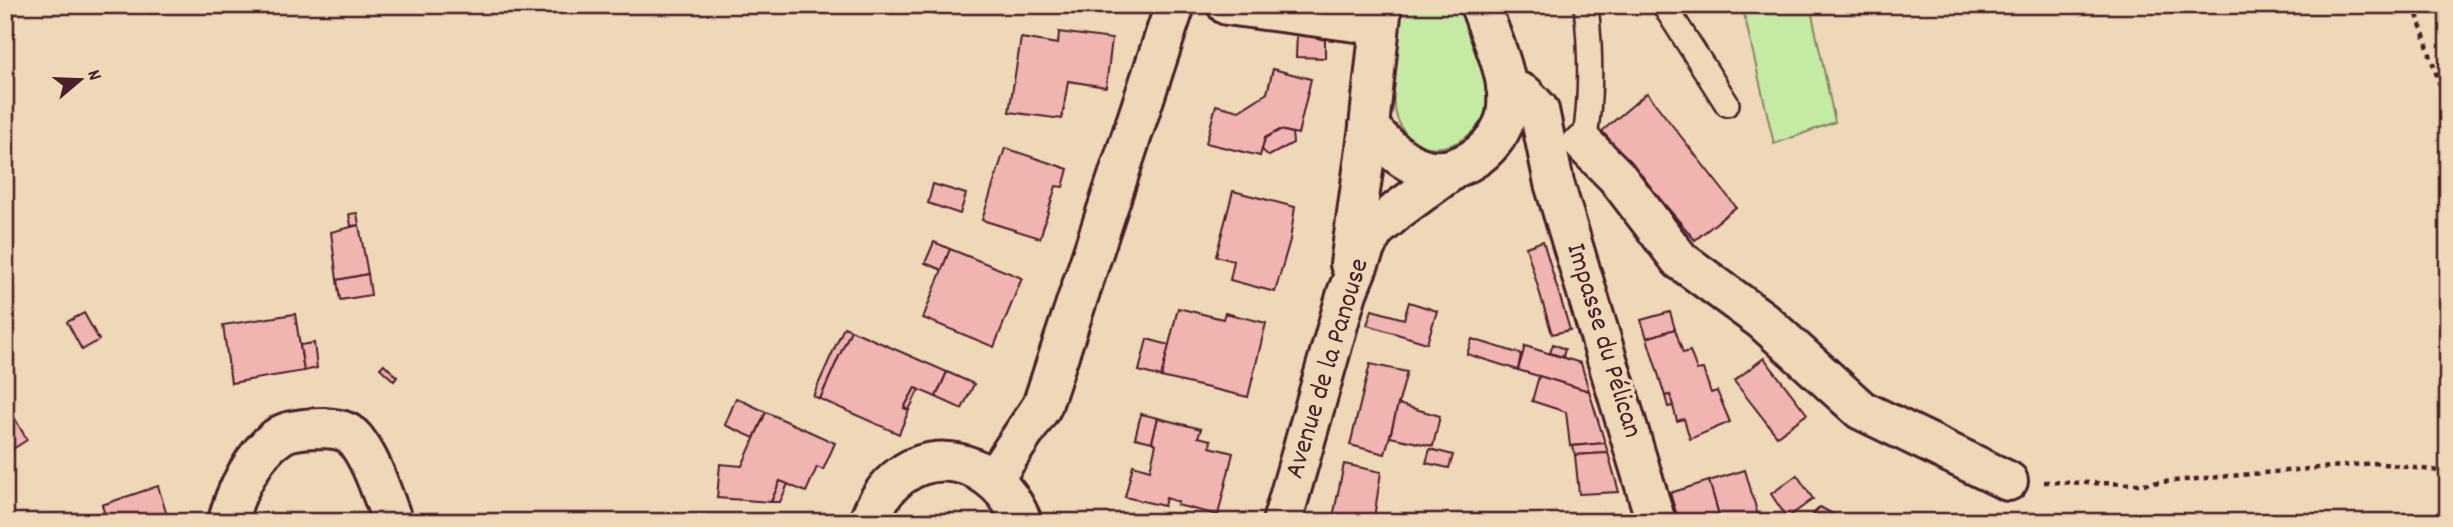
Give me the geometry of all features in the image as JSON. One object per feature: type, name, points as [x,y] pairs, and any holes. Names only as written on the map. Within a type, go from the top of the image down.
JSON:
[{"type":"street","points":[[994,478],[1042,406],[1175,5]]},
{"type":"street","points":[[1227,5],[1380,15],[1369,127],[1393,154],[1420,168],[1451,171]]},
{"type":"street","points":[[1480,5],[1505,81],[1506,115],[1495,139],[1547,148]]},
{"type":"street","name":"Impasse du Pélican","points":[[1505,81],[1525,95],[1539,110],[1547,148],[1656,522]]},
{"type":"street","name":"Avenue de la Panouse","points":[[1347,293],[1358,191],[1369,127]]},
{"type":"street","name":"Avenue de la Panouse","points":[[1282,522],[1347,293],[1375,230],[1451,171],[1475,158],[1495,139]]},
{"type":"street","points":[[1584,144],[1616,176],[1680,260],[1762,320],[1861,410],[2008,481]]},
{"type":"street","points":[[228,522],[231,507],[249,469],[282,435],[314,428],[338,429],[352,436],[368,460],[393,522]]},
{"type":"street","points":[[869,522],[876,503],[892,482],[916,467],[942,461],[970,465],[994,478],[1012,499],[1021,522]]},
{"type":"lane","points":[[1499,5],[1502,16],[1505,81]]},
{"type":"lane","points":[[1547,148],[1584,144],[1592,64],[1586,5]]},
{"type":"lane","points":[[1664,5],[1727,104]]},
{"type":"path","points":[[2414,5],[2448,110]]},
{"type":"path","points":[[2008,481],[2140,484],[2375,463],[2448,472]]},
{"type":"green space","points":[[1402,5],[1461,5],[1474,41],[1485,80],[1487,103],[1483,117],[1475,129],[1464,139],[1450,145],[1436,148],[1423,146],[1411,139],[1401,127],[1396,113],[1392,83]]},
{"type":"green space","points":[[1742,5],[1810,5],[1835,122],[1774,144]]},
{"type":"building","points":[[1059,32],[1112,39],[1106,87],[1068,81],[1062,119],[1009,112],[1021,38],[1058,44]]},
{"type":"building","points":[[1297,32],[1325,40],[1325,58],[1296,57]]},
{"type":"building","points":[[1273,69],[1311,79],[1298,134],[1280,130],[1265,138],[1260,156],[1206,143],[1216,105],[1239,111],[1267,93]]},
{"type":"building","points":[[1647,93],[1736,207],[1695,240],[1602,131]]},
{"type":"building","points":[[1280,130],[1292,133],[1293,143],[1269,156],[1262,150],[1265,138]]},
{"type":"building","points":[[1005,148],[1068,169],[1063,187],[1056,186],[1040,238],[982,220]]},
{"type":"building","points":[[933,184],[966,194],[960,214],[928,203]]},
{"type":"building","points":[[1233,191],[1295,207],[1290,240],[1275,292],[1230,280],[1234,261],[1216,256]]},
{"type":"building","points":[[357,213],[359,225],[351,226],[349,214]]},
{"type":"building","points":[[359,225],[368,274],[337,280],[331,232]]},
{"type":"building","points":[[1543,241],[1570,330],[1552,334],[1526,247]]},
{"type":"building","points":[[934,242],[950,249],[942,270],[925,263]]},
{"type":"building","points":[[950,249],[1022,278],[994,347],[923,318]]},
{"type":"building","points":[[368,274],[371,295],[340,300],[337,280]]},
{"type":"building","points":[[1409,302],[1437,311],[1427,343],[1367,325],[1372,310],[1404,319]]},
{"type":"building","points":[[1178,308],[1223,319],[1225,313],[1266,323],[1248,397],[1161,377]]},
{"type":"building","points":[[1670,312],[1675,329],[1647,338],[1641,320]]},
{"type":"building","points":[[84,313],[99,340],[82,350],[67,322]]},
{"type":"building","points":[[295,314],[304,371],[231,383],[223,325]]},
{"type":"building","points":[[844,327],[851,330],[820,399],[813,396]]},
{"type":"building","points":[[1675,329],[1683,353],[1690,351],[1697,370],[1703,369],[1711,393],[1717,391],[1730,422],[1690,439],[1684,419],[1677,421],[1670,395],[1665,396],[1647,338]]},
{"type":"building","points":[[851,330],[947,372],[936,397],[915,388],[904,408],[909,410],[899,434],[820,399]]},
{"type":"building","points":[[1147,339],[1169,345],[1161,377],[1139,371]]},
{"type":"building","points":[[1472,339],[1521,354],[1518,370],[1467,354]]},
{"type":"building","points":[[314,343],[317,368],[304,371],[300,345]]},
{"type":"building","points":[[1553,344],[1565,349],[1563,357],[1550,353]]},
{"type":"building","points":[[1525,346],[1581,363],[1589,391],[1518,370]]},
{"type":"building","points":[[1764,358],[1807,414],[1777,436],[1734,381]]},
{"type":"building","points":[[384,364],[397,377],[394,381],[380,368]]},
{"type":"building","points":[[1370,364],[1407,372],[1385,454],[1350,445]]},
{"type":"building","points":[[947,372],[974,384],[962,409],[936,397]]},
{"type":"building","points":[[1539,376],[1589,391],[1605,443],[1570,446],[1566,412],[1532,401]]},
{"type":"building","points":[[915,388],[919,389],[909,410],[904,408]]},
{"type":"building","points":[[1670,395],[1673,406],[1668,407],[1665,396]]},
{"type":"building","points":[[736,398],[766,412],[754,438],[725,425]]},
{"type":"building","points":[[5,401],[27,440],[5,454]]},
{"type":"building","points":[[1398,404],[1440,416],[1433,446],[1390,437]]},
{"type":"building","points":[[766,412],[835,443],[823,470],[817,467],[806,492],[780,481],[771,502],[717,498],[720,464],[742,466]]},
{"type":"building","points":[[1141,414],[1158,418],[1152,442],[1135,438]]},
{"type":"building","points":[[1158,418],[1201,429],[1198,437],[1211,440],[1210,447],[1233,453],[1218,515],[1177,505],[1178,502],[1166,498],[1164,506],[1125,497],[1133,465],[1150,470],[1156,444],[1152,442]]},
{"type":"building","points":[[1605,443],[1608,453],[1575,455],[1573,446]]},
{"type":"building","points":[[1430,449],[1453,455],[1449,468],[1426,463]]},
{"type":"building","points":[[1608,453],[1619,492],[1579,494],[1575,455]]},
{"type":"building","points":[[1344,464],[1381,472],[1374,518],[1391,522],[1332,522]]},
{"type":"building","points":[[1745,470],[1758,515],[1737,522],[1721,522],[1709,481]]},
{"type":"building","points":[[1797,475],[1813,499],[1787,518],[1771,494]]},
{"type":"building","points":[[780,481],[788,484],[780,502],[771,502]]},
{"type":"building","points":[[1709,481],[1721,522],[1679,522],[1670,493]]},
{"type":"building","points":[[158,486],[169,522],[107,522],[102,505]]},
{"type":"building","points":[[1820,507],[1844,520],[1843,522],[1828,522],[1813,514]]}]
